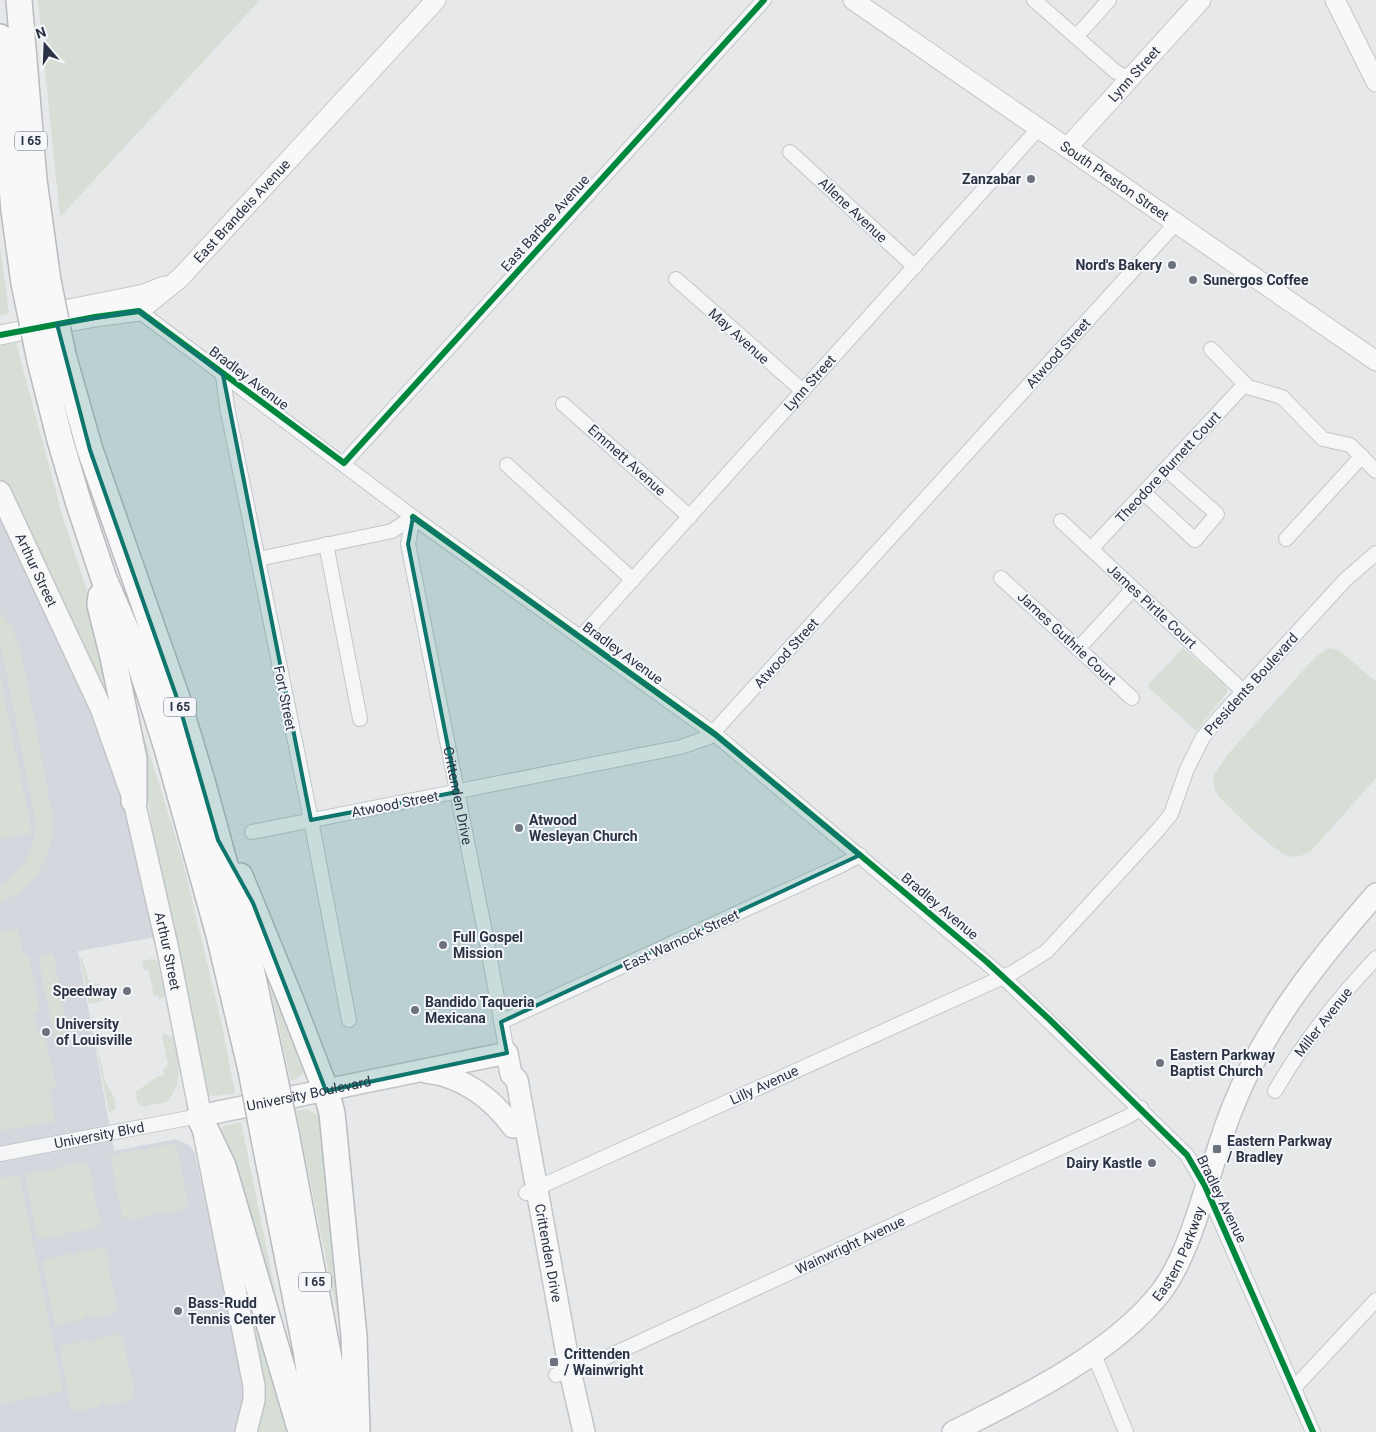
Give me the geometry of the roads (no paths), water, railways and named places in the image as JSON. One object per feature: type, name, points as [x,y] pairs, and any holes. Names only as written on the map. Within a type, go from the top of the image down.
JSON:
[{"type":"highway","name":"I 65","points":[[19,0],[34,180],[36,282]]},
{"type":"highway","name":"I 65","points":[[0,37],[14,211],[36,282],[52,358],[60,440],[104,579],[137,655],[167,748],[261,1068]]},
{"type":"highway","name":"I 65","points":[[52,358],[90,450],[178,700],[242,927],[261,1068],[343,1432]]},
{"type":"highway","points":[[104,579],[100,605],[134,759],[134,801]]},
{"type":"highway","points":[[218,840],[238,872],[253,903],[326,1091],[332,1113],[354,1336],[357,1432]]},
{"type":"highway","points":[[199,1116],[223,1166],[301,1432]]},
{"type":"highway","name":"I 65","points":[[275,1136],[318,1432]]},
{"type":"main road","name":"East Brandeis Avenue","points":[[139,311],[180,278],[436,0]]},
{"type":"main road","name":"South Preston Street","points":[[853,0],[1376,361]]},
{"type":"main road","name":"Lynn Street","points":[[1067,148],[1201,0]]},
{"type":"main road","points":[[1335,0],[1376,82]]},
{"type":"main road","points":[[0,322],[144,294],[180,278]]},
{"type":"main road","points":[[0,335],[95,317],[139,311]]},
{"type":"main road","name":"Arthur Street","points":[[0,492],[101,708],[134,801],[162,922],[254,1386],[254,1400],[246,1432]]},
{"type":"main road","name":"Eastern Parkway","points":[[953,1432],[1037,1388],[1093,1352],[1128,1326],[1162,1291],[1191,1232],[1231,1110],[1269,1033],[1317,962],[1376,894]]},
{"type":"main road","points":[[420,1071],[507,1053]]},
{"type":"main road","name":"Crittenden Drive","points":[[507,1053],[511,1074],[516,1080],[543,1285],[563,1373],[584,1432]]},
{"type":"main road","points":[[420,1071],[443,1075],[481,1093],[492,1102],[513,1127]]},
{"type":"main road","name":"University Boulevard","points":[[199,1116],[420,1071]]},
{"type":"main road","name":"Crittenden Drive","points":[[511,1074],[506,1082],[513,1127],[532,1190]]},
{"type":"main road","name":"Crittenden Drive","points":[[563,1373],[569,1432]]},
{"type":"street","name":"East Barbee Avenue","points":[[344,463],[764,0]]},
{"type":"street","points":[[1034,0],[1116,72],[1130,78]]},
{"type":"street","points":[[1076,38],[1109,0]]},
{"type":"street","name":"Lynn Street","points":[[581,637],[1039,128]]},
{"type":"street","name":"Allene Avenue","points":[[790,152],[915,267]]},
{"type":"street","name":"Atwood Street","points":[[252,832],[681,747],[709,737],[1176,223]]},
{"type":"street","name":"May Avenue","points":[[676,280],[803,391]]},
{"type":"street","name":"Bradley Avenue","points":[[139,311],[413,516],[713,733],[1003,977],[1141,1108],[1187,1155],[1205,1186],[1312,1432]]},
{"type":"street","points":[[1211,349],[1245,384],[1282,397],[1323,439],[1350,445],[1376,471]]},
{"type":"street","name":"Fort Street","points":[[223,375],[227,407],[311,820],[348,1020]]},
{"type":"street","name":"Theodore Burnett Court","points":[[1091,549],[1245,384]]},
{"type":"street","name":"Emmett Avenue","points":[[563,404],[690,517]]},
{"type":"street","points":[[1286,539],[1362,456]]},
{"type":"street","points":[[507,466],[632,580]]},
{"type":"street","points":[[1144,493],[1195,540],[1216,514],[1166,469]]},
{"type":"street","points":[[258,559],[392,531],[413,516]]},
{"type":"street","name":"Crittenden Drive","points":[[413,516],[408,544],[507,1053]]},
{"type":"street","name":"James Pirtle Court","points":[[1061,522],[1243,691]]},
{"type":"street","points":[[326,544],[360,719]]},
{"type":"street","name":"Presidents Boulevard","points":[[1003,977],[1047,951],[1158,830],[1171,814],[1187,769],[1203,737],[1345,580],[1376,553]]},
{"type":"street","name":"James Guthrie Court","points":[[1001,578],[1132,698]]},
{"type":"street","points":[[1078,649],[1133,589]]},
{"type":"street","name":"East Warnock Street","points":[[501,1022],[860,855]]},
{"type":"street","name":"Miller Avenue","points":[[1275,1091],[1312,1032],[1376,958]]},
{"type":"street","name":"Lilly Avenue","points":[[532,1190],[1003,977]]},
{"type":"street","name":"Wainwright Avenue","points":[[563,1373],[592,1364],[1129,1116],[1141,1108]]},
{"type":"street","name":"University Blvd","points":[[0,1154],[199,1116]]},
{"type":"street","points":[[1294,1388],[1376,1300]]},
{"type":"street","points":[[1093,1352],[1126,1432]]},
{"type":"place","name":"Zanzabar","points":[[1031,179]]},
{"type":"place","name":"Nord's Bakery","points":[[1172,265]]},
{"type":"place","name":"Sunergos Coffee","points":[[1193,280]]},
{"type":"place","name":"Atwood Wesleyan Church","points":[[519,828]]},
{"type":"place","name":"Full Gospel Mission","points":[[443,945]]},
{"type":"place","name":"Speedway","points":[[127,991]]},
{"type":"place","name":"Bandido Taqueria Mexicana","points":[[415,1010]]},
{"type":"place","name":"University of Louisville","points":[[46,1032]]},
{"type":"place","name":"Eastern Parkway Baptist Church","points":[[1160,1063]]},
{"type":"place","name":"Eastern Parkway / Bradley","points":[[1217,1149]]},
{"type":"place","name":"Dairy Kastle","points":[[1152,1163]]},
{"type":"place","name":"Bass-Rudd Tennis Center","points":[[178,1311]]},
{"type":"place","name":"Crittenden / Wainwright","points":[[554,1362]]}]
